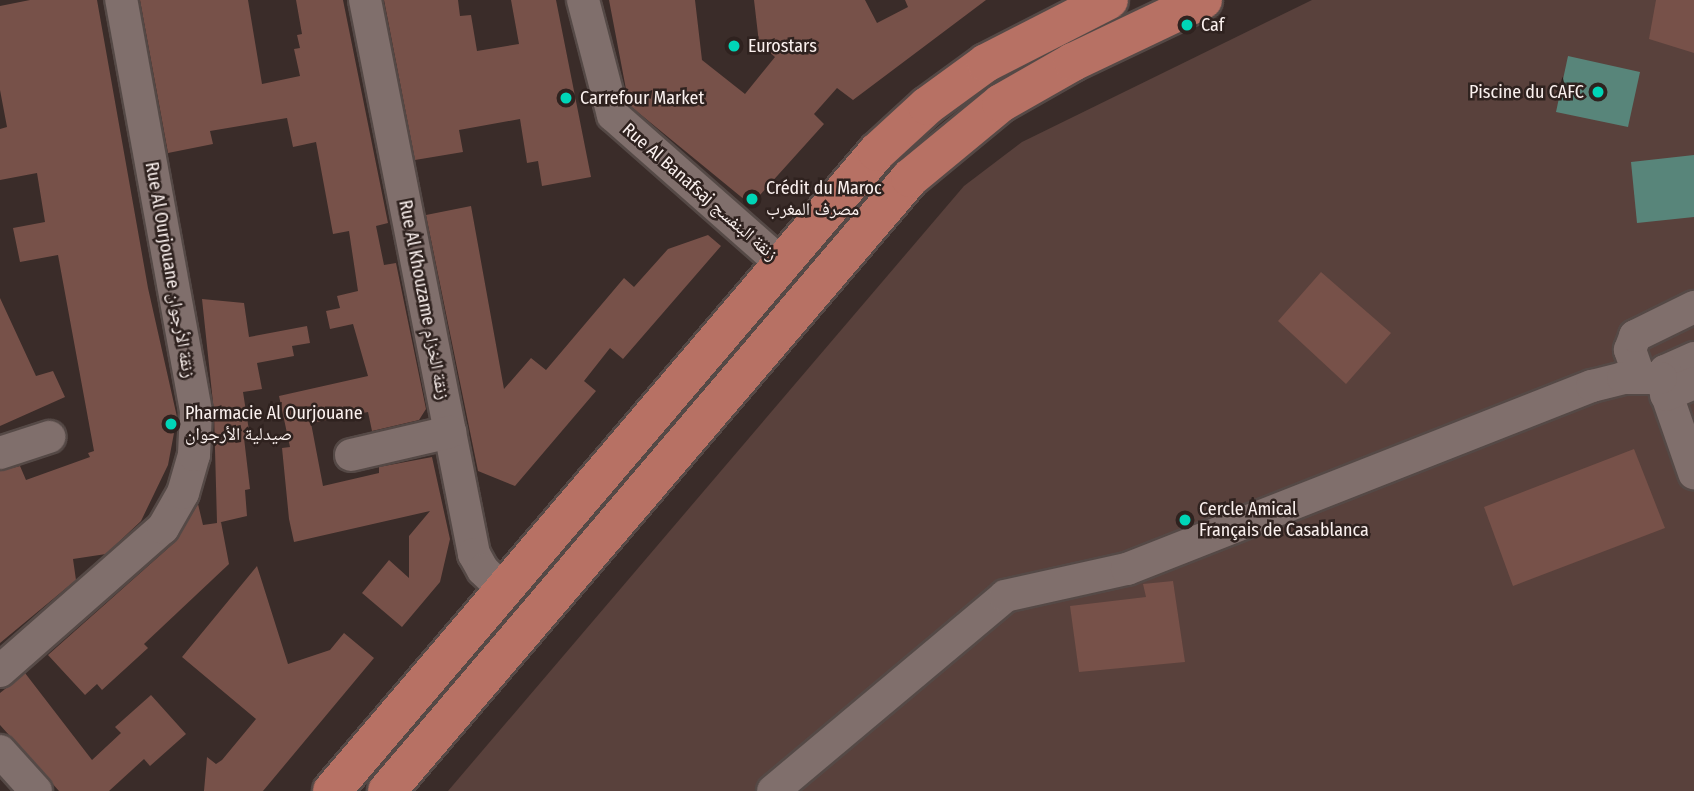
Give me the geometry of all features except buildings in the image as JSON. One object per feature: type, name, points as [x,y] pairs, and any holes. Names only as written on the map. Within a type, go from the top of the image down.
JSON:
[{"type":"main road","points":[[332,791],[877,152],[927,107],[997,56],[1109,0]]},
{"type":"main road","points":[[387,791],[910,178],[968,126],[1027,87],[1203,0]]},
{"type":"street","name":"Rue Al Ourjouane زنقة الأرجوان","points":[[0,671],[163,528],[183,493],[194,455],[196,411],[121,0]]},
{"type":"street","name":"Rue Al Khouzame زنقة الخزام","points":[[365,0],[475,557],[504,590]]},
{"type":"street","name":"Rue Al Banafsaj زنقة البنفسج","points":[[583,0],[613,115],[782,264]]},
{"type":"street","points":[[1694,307],[1634,336],[1630,350],[1665,383],[1687,431],[1694,473]]},
{"type":"street","points":[[1665,383],[1665,371],[1694,358]]},
{"type":"street","points":[[773,791],[1005,596],[1127,569],[1592,386],[1665,383]]},
{"type":"street","points":[[351,455],[450,432]]},
{"type":"street","points":[[0,453],[49,437]]},
{"type":"street","points":[[0,751],[36,791]]},
{"type":"shaded area","name":"Cercle Amical Français de Casablanca","points":[[1312,0],[1694,0],[1694,791],[448,791],[964,186],[1022,142]]},
{"type":"water","name":"Piscine du CAFC","points":[[1568,56],[1640,72],[1628,127],[1556,112]]},
{"type":"water","points":[[1694,155],[1694,217],[1637,223],[1631,162]]},
{"type":"place","name":"Caf","points":[[1187,25]]},
{"type":"place","name":"Eurostars","points":[[734,46]]},
{"type":"place","name":"Piscine du CAFC","points":[[1598,92]]},
{"type":"place","name":"Carrefour Market","points":[[566,98]]},
{"type":"place","name":"Crédit du Maroc مصرف المغرب","points":[[752,199]]},
{"type":"place","name":"Pharmacie Al Ourjouane صيدلية الأرجوان","points":[[171,424]]},
{"type":"place","name":"Cercle Amical Français de Casablanca","points":[[1185,520]]}]
